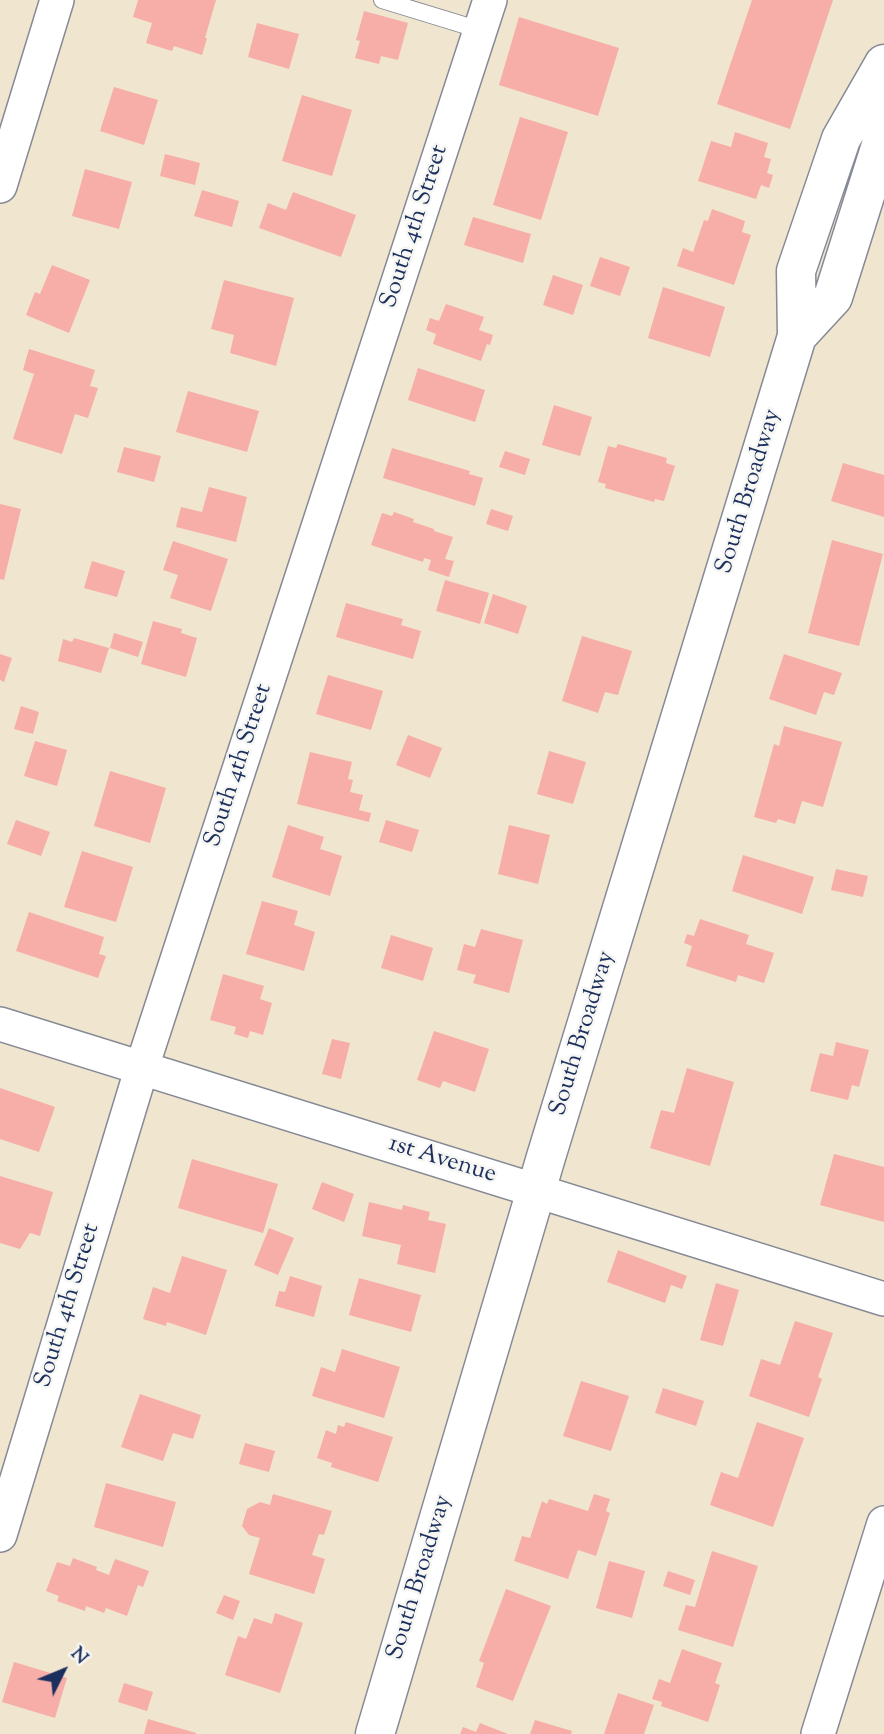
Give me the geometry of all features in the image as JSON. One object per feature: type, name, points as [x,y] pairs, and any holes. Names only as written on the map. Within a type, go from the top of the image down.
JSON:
[{"type":"street","points":[[0,186],[57,0]]},
{"type":"street","name":"South 4th Street","points":[[0,1535],[142,1067],[485,15]]},
{"type":"street","name":"South Broadway","points":[[375,1734],[536,1191],[797,336],[796,271],[841,139],[884,64]]},
{"type":"street","name":"South Broadway","points":[[797,336],[833,297],[881,145],[884,121]]},
{"type":"street","name":"1st Avenue","points":[[0,1024],[884,1299]]},
{"type":"street","points":[[818,1734],[884,1523]]},
{"type":"lane","points":[[382,0],[485,15]]},
{"type":"building","points":[[138,0],[216,0],[202,55],[174,46],[172,51],[146,43],[152,23],[133,17]]},
{"type":"building","points":[[752,0],[833,0],[790,129],[717,104]]},
{"type":"building","points":[[364,11],[408,23],[398,60],[381,56],[379,64],[355,58],[360,41],[356,40]]},
{"type":"building","points":[[519,17],[619,48],[598,116],[499,85]]},
{"type":"building","points":[[257,23],[299,34],[289,69],[248,57]]},
{"type":"building","points":[[114,87],[158,100],[144,145],[100,131]]},
{"type":"building","points":[[302,95],[352,110],[332,176],[282,161]]},
{"type":"building","points":[[520,117],[568,132],[541,220],[493,205]]},
{"type":"building","points":[[735,132],[768,143],[764,157],[771,159],[767,173],[773,175],[769,188],[761,185],[756,199],[698,181],[711,141],[731,147]]},
{"type":"building","points":[[165,154],[200,163],[195,185],[160,176]]},
{"type":"building","points":[[85,169],[132,182],[119,229],[72,216]]},
{"type":"building","points":[[202,190],[239,201],[232,227],[194,216]]},
{"type":"building","points":[[293,192],[356,215],[341,257],[259,228],[268,203],[286,210]]},
{"type":"building","points":[[712,209],[745,221],[742,232],[751,235],[734,285],[677,266],[683,248],[693,252],[704,220],[708,221]]},
{"type":"building","points":[[473,217],[531,234],[523,263],[464,245]]},
{"type":"building","points":[[600,257],[630,267],[620,296],[590,286]]},
{"type":"building","points":[[52,265],[90,280],[69,333],[26,315],[35,292],[40,294]]},
{"type":"building","points":[[553,275],[583,285],[573,315],[543,305]]},
{"type":"building","points":[[224,280],[294,298],[276,366],[230,353],[234,335],[211,329]]},
{"type":"building","points":[[663,287],[725,307],[710,357],[648,338]]},
{"type":"building","points":[[446,304],[484,317],[479,330],[493,335],[481,361],[433,344],[436,334],[426,330],[430,318],[439,321]]},
{"type":"building","points":[[29,349],[95,370],[90,386],[98,388],[88,418],[75,414],[62,454],[13,439],[34,374],[23,370]]},
{"type":"building","points":[[418,368],[485,390],[475,422],[408,400]]},
{"type":"building","points":[[188,391],[259,411],[247,452],[176,432]]},
{"type":"building","points":[[554,405],[592,417],[580,456],[542,445]]},
{"type":"building","points":[[618,444],[667,458],[666,463],[675,466],[664,501],[655,499],[654,502],[605,488],[606,484],[598,482],[608,446],[616,448]]},
{"type":"building","points":[[124,447],[161,456],[154,482],[117,472]]},
{"type":"building","points":[[392,448],[470,471],[469,474],[483,478],[475,506],[383,478]]},
{"type":"building","points":[[505,451],[530,459],[525,475],[499,467]]},
{"type":"building","points":[[843,463],[884,475],[884,517],[831,501]]},
{"type":"building","points":[[209,487],[247,497],[236,542],[176,527],[181,507],[202,512]]},
{"type":"building","points":[[0,504],[21,509],[4,580],[0,579]]},
{"type":"building","points":[[491,509],[513,516],[508,531],[486,524]]},
{"type":"building","points":[[394,512],[453,537],[445,559],[454,561],[449,577],[428,570],[431,560],[424,558],[423,562],[371,545],[382,513],[392,516]]},
{"type":"building","points":[[832,540],[883,554],[859,646],[808,633]]},
{"type":"building","points":[[173,541],[228,559],[211,611],[170,598],[178,575],[163,570]]},
{"type":"building","points":[[92,561],[125,571],[117,597],[84,588]]},
{"type":"building","points":[[445,580],[489,593],[480,624],[436,611]]},
{"type":"building","points":[[493,594],[527,606],[518,634],[484,623]]},
{"type":"building","points":[[346,603],[403,619],[401,625],[421,631],[413,659],[336,637]]},
{"type":"building","points":[[153,621],[182,629],[181,633],[197,638],[186,677],[141,664]]},
{"type":"building","points":[[114,633],[143,642],[138,657],[110,648]]},
{"type":"building","points":[[582,636],[632,651],[618,695],[605,692],[598,713],[562,701]]},
{"type":"building","points":[[74,638],[109,648],[101,673],[58,661],[63,639],[72,642]]},
{"type":"building","points":[[0,654],[12,658],[4,682],[0,680]]},
{"type":"building","points":[[784,654],[842,673],[834,695],[824,692],[816,715],[769,699]]},
{"type":"building","points":[[328,675],[383,691],[371,730],[316,714]]},
{"type":"building","points":[[21,706],[39,712],[33,734],[14,729]]},
{"type":"building","points":[[784,726],[842,742],[823,807],[802,801],[795,824],[778,819],[776,823],[754,817],[774,744],[779,746]]},
{"type":"building","points":[[408,735],[442,748],[430,778],[396,765]]},
{"type":"building","points":[[35,741],[67,750],[57,786],[24,776]]},
{"type":"building","points":[[549,751],[586,762],[573,804],[537,794]]},
{"type":"building","points":[[310,752],[352,762],[348,779],[353,780],[350,792],[363,795],[359,810],[371,813],[369,822],[297,804]]},
{"type":"building","points":[[110,771],[166,788],[150,843],[94,826]]},
{"type":"building","points":[[16,820],[50,832],[41,856],[7,844]]},
{"type":"building","points":[[386,820],[419,830],[412,852],[379,842]]},
{"type":"building","points":[[288,825],[324,837],[320,849],[342,856],[330,896],[272,877]]},
{"type":"building","points":[[509,825],[550,835],[538,884],[498,874]]},
{"type":"building","points":[[82,851],[133,867],[116,922],[64,907]]},
{"type":"building","points":[[743,855],[814,877],[802,914],[732,891]]},
{"type":"building","points":[[836,869],[868,876],[863,897],[831,890]]},
{"type":"building","points":[[262,901],[298,911],[294,925],[315,932],[304,971],[246,954]]},
{"type":"building","points":[[29,912],[104,937],[99,954],[106,956],[98,978],[16,951]]},
{"type":"building","points":[[700,919],[749,935],[746,944],[774,953],[764,983],[738,975],[736,982],[686,966],[692,946],[684,943],[687,934],[694,936]]},
{"type":"building","points":[[481,929],[523,940],[509,993],[473,983],[476,975],[457,970],[464,944],[475,947]]},
{"type":"building","points":[[391,935],[433,948],[423,981],[381,968]]},
{"type":"building","points":[[223,974],[264,986],[260,999],[272,1003],[263,1035],[250,1031],[248,1038],[234,1034],[236,1027],[210,1020]]},
{"type":"building","points":[[434,1031],[489,1049],[475,1092],[443,1081],[440,1088],[417,1080]]},
{"type":"building","points":[[332,1039],[350,1043],[341,1079],[322,1074]]},
{"type":"building","points":[[836,1042],[869,1050],[859,1087],[852,1085],[848,1100],[810,1091],[820,1053],[833,1056]]},
{"type":"building","points":[[687,1068],[734,1082],[710,1166],[650,1148],[661,1110],[674,1113]]},
{"type":"building","points":[[0,1088],[55,1107],[39,1152],[0,1139]]},
{"type":"building","points":[[834,1154],[884,1167],[884,1222],[820,1205]]},
{"type":"building","points":[[192,1159],[278,1184],[263,1233],[178,1208]]},
{"type":"building","points":[[0,1176],[53,1192],[40,1236],[30,1233],[20,1249],[0,1243]]},
{"type":"building","points":[[322,1182],[354,1194],[344,1222],[312,1209]]},
{"type":"building","points":[[369,1202],[402,1210],[403,1205],[430,1212],[428,1220],[446,1224],[435,1273],[397,1264],[401,1245],[362,1236]]},
{"type":"building","points":[[269,1228],[294,1238],[278,1275],[254,1265]]},
{"type":"building","points":[[618,1250],[687,1276],[682,1289],[671,1285],[665,1303],[607,1282]]},
{"type":"building","points":[[182,1256],[227,1270],[206,1335],[167,1322],[166,1326],[143,1319],[153,1287],[170,1293]]},
{"type":"building","points":[[290,1276],[322,1286],[314,1317],[275,1306],[279,1291],[285,1292]]},
{"type":"building","points":[[359,1278],[421,1295],[411,1332],[349,1315]]},
{"type":"building","points":[[716,1283],[739,1290],[723,1346],[700,1340]]},
{"type":"building","points":[[795,1321],[833,1333],[818,1377],[822,1379],[809,1417],[749,1396],[761,1359],[780,1365]]},
{"type":"building","points":[[342,1349],[400,1367],[384,1418],[312,1396],[321,1367],[335,1372]]},
{"type":"building","points":[[581,1381],[629,1396],[611,1451],[563,1436]]},
{"type":"building","points":[[663,1388],[704,1401],[696,1426],[655,1413]]},
{"type":"building","points":[[140,1394],[201,1415],[193,1439],[173,1433],[163,1461],[121,1447]]},
{"type":"building","points":[[346,1422],[393,1437],[378,1482],[331,1467],[332,1463],[317,1458],[326,1430],[336,1434],[338,1425],[344,1427]]},
{"type":"building","points":[[757,1422],[804,1438],[773,1527],[710,1505],[721,1472],[738,1478]]},
{"type":"building","points":[[245,1443],[275,1451],[269,1472],[239,1464]]},
{"type":"building","points":[[106,1483],[176,1502],[163,1547],[94,1527]]},
{"type":"building","points":[[273,1494],[332,1511],[324,1535],[319,1534],[312,1555],[325,1559],[314,1594],[249,1574],[260,1538],[249,1535],[242,1526],[247,1509],[260,1502],[270,1505]]},
{"type":"building","points":[[594,1494],[610,1499],[606,1511],[610,1513],[596,1556],[578,1550],[568,1579],[514,1561],[522,1536],[530,1538],[542,1501],[547,1504],[549,1499],[588,1511]]},
{"type":"building","points":[[712,1551],[758,1566],[733,1647],[678,1630],[686,1605],[695,1607]]},
{"type":"building","points":[[73,1558],[97,1567],[96,1570],[109,1575],[115,1559],[149,1571],[143,1587],[138,1585],[127,1616],[106,1608],[104,1613],[86,1606],[85,1611],[57,1601],[59,1596],[46,1591],[57,1562],[70,1566]]},
{"type":"building","points":[[609,1561],[645,1571],[632,1618],[596,1608]]},
{"type":"building","points":[[668,1571],[695,1580],[690,1595],[663,1586]]},
{"type":"building","points":[[506,1589],[551,1606],[513,1701],[476,1687],[484,1663],[479,1661]]},
{"type":"building","points":[[224,1595],[240,1601],[233,1620],[216,1613]]},
{"type":"building","points":[[275,1613],[303,1623],[280,1693],[225,1675],[238,1636],[246,1639],[254,1618],[272,1624]]},
{"type":"building","points":[[682,1649],[722,1663],[715,1683],[720,1685],[708,1722],[661,1706],[662,1702],[652,1699],[659,1679],[670,1683]]},
{"type":"building","points":[[14,1662],[67,1678],[55,1718],[2,1702]]},
{"type":"building","points":[[124,1683],[153,1692],[147,1711],[118,1702]]},
{"type":"building","points":[[618,1693],[654,1705],[644,1734],[604,1734]]},
{"type":"building","points":[[148,1719],[196,1733],[196,1734],[144,1734]]},
{"type":"building","points":[[535,1720],[572,1731],[571,1734],[530,1734]]},
{"type":"building","points":[[480,1723],[508,1734],[460,1734],[463,1727],[476,1732]]}]
